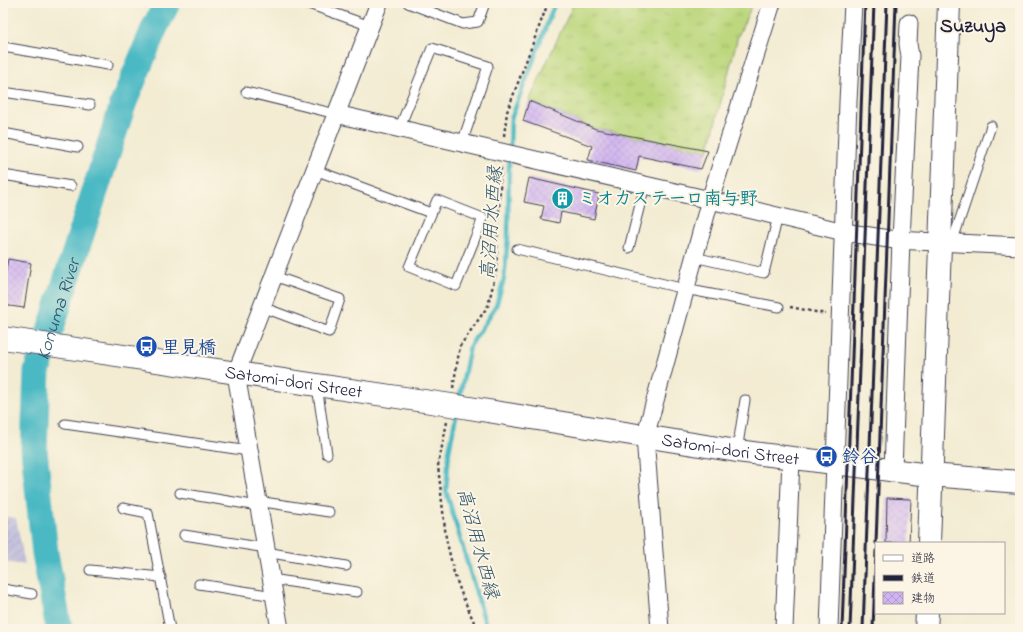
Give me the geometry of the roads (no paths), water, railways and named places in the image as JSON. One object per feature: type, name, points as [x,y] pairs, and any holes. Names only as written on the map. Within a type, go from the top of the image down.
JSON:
[{"type":"street","points":[[280,629],[236,374],[379,3]]},
{"type":"street","points":[[660,629],[645,437],[710,200],[772,3]]},
{"type":"street","points":[[829,629],[848,102],[853,3]]},
{"type":"street","points":[[929,542],[930,475],[946,243],[949,3]]},
{"type":"street","points":[[893,471],[901,240],[910,56],[908,44],[909,23]]},
{"type":"street","points":[[336,114],[844,232],[901,240],[1020,246]]},
{"type":"street","name":"Satomi-dori Street","points":[[3,338],[456,406],[791,459],[930,475],[1020,482]]},
{"type":"street","points":[[784,629],[791,459]]},
{"type":"street","points":[[926,629],[927,614]]},
{"type":"lane","points":[[306,3],[370,26]]},
{"type":"lane","points":[[408,3],[463,24],[478,22],[485,3]]},
{"type":"lane","points":[[3,48],[108,66]]},
{"type":"lane","points":[[399,128],[432,48],[488,66],[462,143]]},
{"type":"lane","points":[[3,92],[90,105]]},
{"type":"lane","points":[[246,92],[336,114]]},
{"type":"lane","points":[[946,243],[991,126]]},
{"type":"lane","points":[[3,133],[78,147]]},
{"type":"lane","points":[[315,170],[431,213]]},
{"type":"lane","points":[[3,175],[71,186]]},
{"type":"lane","points":[[629,248],[645,185]]},
{"type":"lane","points":[[437,200],[483,218],[456,286],[409,267],[431,213],[437,200]]},
{"type":"lane","points":[[694,257],[764,273],[778,216]]},
{"type":"lane","points":[[517,249],[685,289],[779,307]]},
{"type":"lane","points":[[262,307],[329,332],[340,299],[274,276]]},
{"type":"lane","points":[[317,386],[327,454]]},
{"type":"lane","points":[[737,451],[745,400]]},
{"type":"lane","points":[[65,424],[249,451]]},
{"type":"lane","points":[[180,493],[329,512]]},
{"type":"lane","points":[[123,508],[148,513],[170,629]]},
{"type":"lane","points":[[184,535],[346,566]]},
{"type":"lane","points":[[90,570],[161,578]]},
{"type":"lane","points":[[271,579],[357,592]]},
{"type":"lane","points":[[199,584],[274,596]]},
{"type":"lane","points":[[3,589],[32,594]]},
{"type":"waterway","name":"Konuma River","points":[[59,629],[45,553],[34,450],[37,371],[123,104],[154,29],[167,3]]},
{"type":"waterway","name":"高沼用水西縁","points":[[510,150],[511,119],[555,3]]},
{"type":"waterway","name":"高沼用水西縁","points":[[459,400],[470,346],[496,306],[504,279],[508,237],[509,158]]},
{"type":"waterway","name":"高沼用水西縁","points":[[457,411],[449,451],[446,491],[487,629]]},
{"type":"railway","points":[[842,629],[865,3]]},
{"type":"railway","points":[[850,629],[874,3]]},
{"type":"railway","points":[[863,629],[887,3]]},
{"type":"railway","points":[[876,542],[896,3]]},
{"type":"railway","points":[[873,629],[875,577]]},
{"type":"place","name":"ミオカステーロ南与野","points":[[562,198]]},
{"type":"place","name":"里見橋","points":[[146,347]]},
{"type":"place","name":"鈴谷","points":[[827,456]]},
{"type":"district","name":"Suzuya","points":[[973,25]]}]
